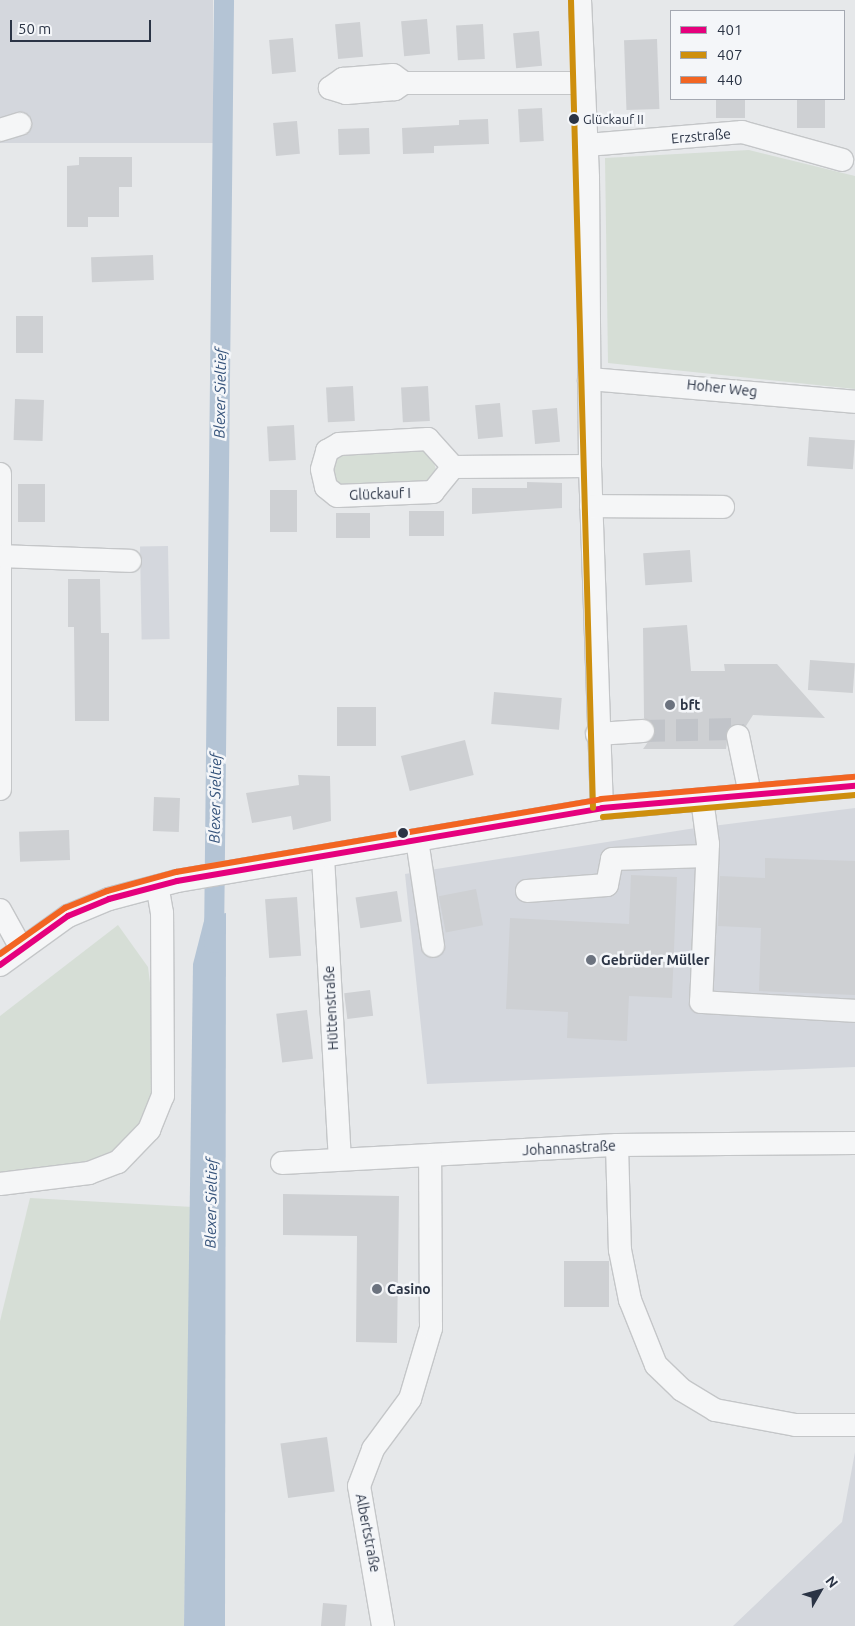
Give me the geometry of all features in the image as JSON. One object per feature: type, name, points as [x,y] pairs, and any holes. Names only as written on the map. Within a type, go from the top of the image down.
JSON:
[{"type":"street","points":[[580,0],[587,145],[590,466],[597,734],[602,808]]},
{"type":"street","points":[[404,83],[583,82]]},
{"type":"street","name":"Erzstraße","points":[[587,145],[742,132],[842,160]]},
{"type":"street","name":"Hoher Weg","points":[[589,379],[855,402]]},
{"type":"street","name":"Glückauf I","points":[[428,439],[453,467],[433,492],[337,496],[326,487],[322,469],[327,451],[339,444],[428,439]]},
{"type":"street","points":[[453,467],[590,466]]},
{"type":"street","points":[[0,474],[2,556],[0,789]]},
{"type":"street","points":[[591,506],[723,507]]},
{"type":"street","points":[[2,556],[130,561]]},
{"type":"street","points":[[597,734],[643,731]]},
{"type":"street","points":[[738,736],[750,794]]},
{"type":"street","points":[[0,965],[21,948],[74,913],[167,884],[602,808],[855,786]]},
{"type":"street","points":[[702,799],[707,856],[701,1002],[855,1011]]},
{"type":"street","points":[[417,840],[433,946]]},
{"type":"street","points":[[527,891],[607,885],[612,859],[707,856]]},
{"type":"street","name":"Hüttenstraße","points":[[323,857],[340,1159]]},
{"type":"street","points":[[0,1184],[89,1174],[118,1162],[149,1130],[163,1096],[162,914],[167,884]]},
{"type":"street","points":[[0,910],[21,948]]},
{"type":"street","name":"Johannastraße","points":[[282,1163],[618,1145],[855,1143]]},
{"type":"street","points":[[618,1145],[620,1250],[630,1300],[656,1365],[682,1390],[716,1410],[796,1425],[855,1425]]},
{"type":"street","name":"Albertstraße","points":[[383,1626],[359,1486],[373,1449],[410,1399],[431,1328],[430,1156]]},
{"type":"shaded area","points":[[0,0],[213,0],[213,143],[0,143]]},
{"type":"shaded area","points":[[749,150],[855,176],[855,389],[608,363],[605,158]]},
{"type":"shaded area","points":[[430,450],[437,473],[431,483],[343,487],[332,477],[334,457],[343,452]]},
{"type":"shaded area","points":[[140,546],[168,546],[170,639],[142,639]]},
{"type":"shaded area","points":[[855,808],[855,1067],[427,1084],[405,874],[689,829]]},
{"type":"shaded area","points":[[118,925],[148,967],[158,1048],[155,1112],[106,1159],[0,1173],[0,1016]]},
{"type":"shaded area","points":[[30,1198],[193,1207],[184,1626],[0,1626],[0,1321]]},
{"type":"shaded area","points":[[855,1452],[855,1626],[733,1626],[842,1522]]},
{"type":"water","points":[[226,913],[225,1626],[184,1626],[193,964],[205,917]]},
{"type":"building","points":[[427,19],[430,54],[404,56],[401,21]]},
{"type":"building","points":[[360,22],[363,57],[338,59],[335,24]]},
{"type":"building","points":[[483,24],[485,59],[458,60],[456,25]]},
{"type":"building","points":[[539,31],[542,66],[516,68],[513,33]]},
{"type":"building","points":[[293,38],[296,72],[272,74],[269,40]]},
{"type":"building","points":[[657,39],[659,109],[626,110],[624,40]]},
{"type":"building","points":[[716,100],[745,100],[745,118],[716,118]]},
{"type":"building","points":[[797,100],[825,100],[825,128],[797,128]]},
{"type":"building","points":[[542,108],[544,141],[520,142],[518,109]]},
{"type":"building","points":[[488,119],[489,144],[434,146],[434,153],[403,154],[402,128],[459,125],[459,120]]},
{"type":"building","points":[[297,121],[300,154],[276,156],[273,123]]},
{"type":"building","points":[[369,128],[370,154],[339,155],[338,129]]},
{"type":"building","points":[[79,157],[132,157],[132,187],[119,187],[119,217],[88,217],[88,227],[67,227],[67,166],[79,165]]},
{"type":"building","points":[[153,255],[154,280],[92,282],[91,257]]},
{"type":"building","points":[[16,316],[43,316],[43,353],[16,353]]},
{"type":"building","points":[[353,386],[355,421],[328,422],[326,387]]},
{"type":"building","points":[[428,386],[430,421],[403,422],[401,387]]},
{"type":"building","points":[[15,399],[44,400],[43,441],[14,440]]},
{"type":"building","points":[[500,403],[503,437],[478,439],[475,405]]},
{"type":"building","points":[[557,408],[560,442],[535,444],[532,410]]},
{"type":"building","points":[[294,425],[296,460],[269,461],[267,426]]},
{"type":"building","points":[[809,437],[855,440],[853,469],[807,466]]},
{"type":"building","points":[[527,482],[562,483],[562,508],[472,514],[472,488],[527,488]]},
{"type":"building","points":[[18,484],[45,484],[45,522],[18,522]]},
{"type":"building","points":[[270,490],[297,490],[297,532],[270,532]]},
{"type":"building","points":[[409,511],[444,511],[444,536],[409,536]]},
{"type":"building","points":[[336,513],[370,513],[370,538],[336,538]]},
{"type":"building","points":[[690,550],[692,582],[645,585],[643,553]]},
{"type":"building","points":[[68,579],[100,579],[101,633],[109,633],[109,721],[75,721],[74,627],[68,627]]},
{"type":"building","points":[[687,625],[691,671],[725,671],[724,664],[777,664],[825,718],[753,715],[746,726],[729,727],[726,749],[643,749],[656,731],[644,718],[643,628]]},
{"type":"building","points":[[810,660],[855,663],[853,693],[808,690]]},
{"type":"building","points":[[494,692],[562,698],[559,730],[491,724]]},
{"type":"building","points":[[337,707],[376,707],[376,746],[337,746]]},
{"type":"building","points":[[465,740],[474,775],[410,791],[401,756]]},
{"type":"building","points":[[298,775],[330,776],[331,821],[293,830],[291,816],[252,823],[246,793],[299,785]]},
{"type":"building","points":[[154,797],[180,798],[179,832],[153,831]]},
{"type":"building","points":[[69,830],[70,860],[20,862],[19,832]]},
{"type":"building","name":"Gebrüder Müller","points":[[765,858],[855,861],[855,995],[759,991],[761,928],[718,926],[720,876],[765,878]]},
{"type":"building","name":"Gebrüder Müller","points":[[631,875],[677,877],[672,998],[629,996],[627,1041],[567,1038],[568,1012],[506,1009],[510,918],[629,924]]},
{"type":"building","points":[[476,889],[483,925],[446,933],[439,896]]},
{"type":"building","points":[[397,891],[402,922],[360,928],[356,898]]},
{"type":"building","points":[[297,897],[301,956],[269,958],[265,899]]},
{"type":"building","points":[[370,990],[373,1016],[347,1019],[344,993]]},
{"type":"building","points":[[307,1010],[313,1059],[282,1062],[276,1014]]},
{"type":"building","name":"Casino","points":[[283,1194],[399,1196],[397,1343],[356,1342],[357,1236],[283,1235]]},
{"type":"building","points":[[564,1261],[609,1261],[609,1307],[564,1307]]},
{"type":"building","points":[[327,1437],[335,1491],[288,1498],[280,1444]]},
{"type":"building","points":[[323,1603],[347,1605],[345,1626],[321,1626]]},
{"type":"waterway","name":"Blexer Sieltief","points":[[214,943],[224,0]]},
{"type":"tunnel","points":[[643,731],[734,729],[738,736]]},
{"type":"transit line","name":"407","points":[[571,0],[593,808]]},
{"type":"transit line","name":"440","points":[[0,954],[65,908],[107,891],[176,872],[601,799],[854,777]]},
{"type":"transit line","name":"401","points":[[0,965],[68,916],[109,899],[177,881],[602,808],[855,786]]},
{"type":"transit line","name":"407","points":[[603,817],[855,795]]},
{"type":"place","name":"Glückauf II","points":[[574,119]]},
{"type":"place","name":"bft","points":[[670,705]]},
{"type":"place","name":"Gebrüder Müller","points":[[591,960]]},
{"type":"place","name":"Casino","points":[[377,1289]]}]
